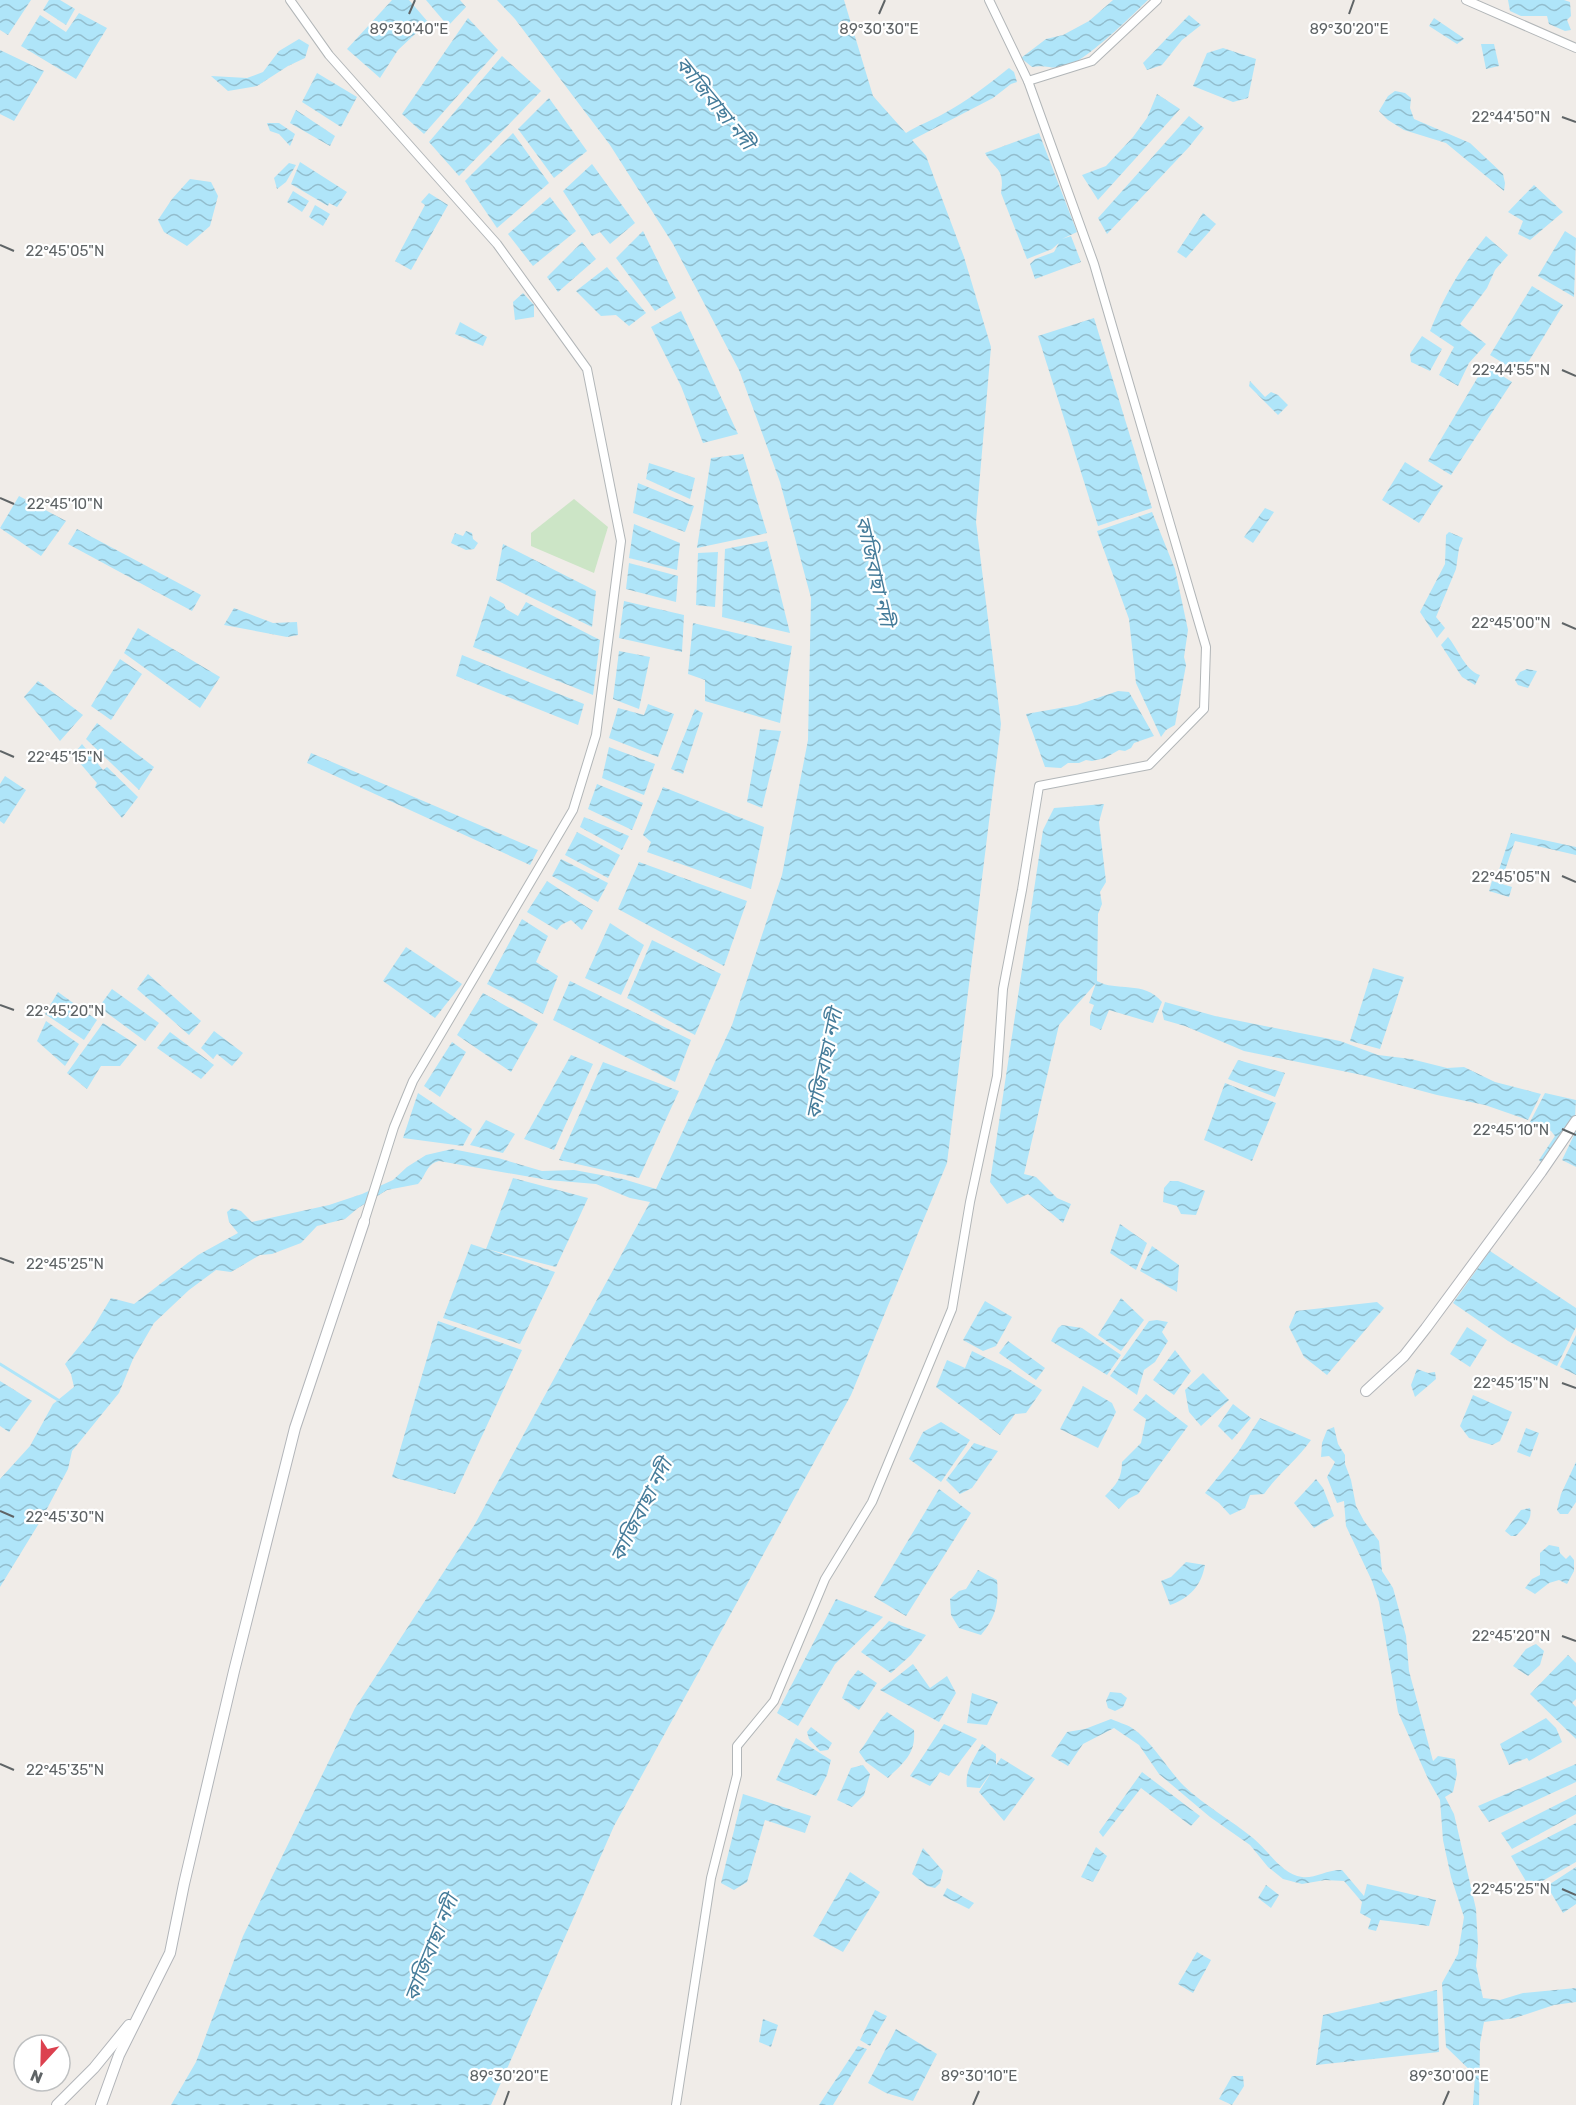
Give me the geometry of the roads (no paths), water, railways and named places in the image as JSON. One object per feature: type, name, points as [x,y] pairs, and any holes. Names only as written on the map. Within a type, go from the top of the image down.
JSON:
[{"type":"street","points":[[101,2105],[119,2055],[170,1953],[229,1693],[295,1428],[394,1127],[413,1081],[573,810],[596,735],[621,541],[586,369],[497,244],[329,55],[290,0]]},
{"type":"street","points":[[676,2105],[711,1878],[737,1775],[737,1746],[774,1701],[825,1579],[872,1502],[952,1309],[970,1202],[997,1076],[1003,989],[1039,786],[1149,765],[1204,709],[1206,647],[1094,264],[1028,81],[989,0]]},
{"type":"street","points":[[1028,81],[1092,61],[1157,0]]},
{"type":"street","points":[[1466,0],[1576,48]]},
{"type":"street","points":[[1366,1391],[1404,1356],[1541,1172],[1576,1121]]},
{"type":"street","points":[[57,2105],[94,2068],[140,2011]]},
{"type":"water","points":[[0,0],[31,0],[8,35],[0,30]]},
{"type":"water","points":[[49,0],[60,0],[75,9],[66,25],[43,10]]},
{"type":"water","points":[[392,0],[409,0],[428,22],[398,50],[380,78],[347,49]]},
{"type":"water","points":[[426,0],[460,0],[466,7],[448,26]]},
{"type":"water","name":"কাজিবাছা নদী","points":[[497,0],[844,0],[873,96],[906,133],[960,104],[1009,68],[1014,72],[1017,82],[993,98],[912,140],[926,156],[964,257],[991,347],[976,522],[1001,724],[947,1163],[851,1395],[614,1826],[491,2105],[171,2105],[196,2062],[243,1936],[355,1708],[475,1524],[650,1202],[630,1198],[596,1184],[548,1180],[439,1161],[429,1167],[418,1184],[387,1190],[345,1219],[317,1226],[301,1243],[272,1254],[260,1255],[231,1272],[216,1270],[189,1290],[154,1323],[133,1359],[119,1393],[72,1451],[68,1469],[41,1520],[0,1587],[0,1479],[30,1446],[53,1404],[74,1387],[71,1374],[65,1364],[90,1333],[111,1298],[134,1304],[198,1255],[238,1233],[229,1222],[227,1212],[232,1208],[241,1211],[252,1222],[329,1205],[393,1180],[407,1167],[426,1155],[452,1149],[498,1158],[542,1171],[574,1170],[623,1179],[656,1189],[732,1025],[782,875],[808,740],[811,598],[780,482],[739,370],[673,244],[610,145],[515,19]]},
{"type":"water","points":[[1113,0],[1148,0],[1106,40],[1069,65],[1060,68],[1032,67],[1021,58],[1046,39],[1063,35],[1089,21]]},
{"type":"water","points":[[1508,0],[1564,0],[1570,2],[1571,16],[1567,20],[1571,30],[1565,31],[1549,24],[1547,16],[1521,16],[1510,11]]},
{"type":"water","points":[[79,13],[107,28],[76,79],[21,46],[40,15],[66,32]]},
{"type":"water","points":[[1189,15],[1201,25],[1182,40],[1162,65],[1147,70],[1143,63]]},
{"type":"water","points":[[468,18],[498,50],[424,134],[402,114]]},
{"type":"water","points":[[1434,18],[1464,39],[1457,44],[1429,26]]},
{"type":"water","points":[[299,39],[309,45],[305,58],[257,86],[228,91],[211,76],[247,78],[263,72],[279,51]]},
{"type":"water","points":[[1481,44],[1494,44],[1499,66],[1486,69]]},
{"type":"water","points":[[1223,48],[1256,59],[1248,98],[1233,102],[1193,86],[1207,53]]},
{"type":"water","points":[[0,50],[44,71],[14,121],[0,114]]},
{"type":"water","points":[[502,56],[541,91],[459,176],[429,142]]},
{"type":"water","points":[[317,73],[357,97],[341,127],[302,102]]},
{"type":"water","points":[[1395,91],[1405,93],[1411,98],[1410,108],[1414,119],[1470,143],[1503,174],[1504,191],[1446,143],[1404,130],[1388,120],[1379,111],[1388,96]]},
{"type":"water","points":[[1157,94],[1180,109],[1098,200],[1082,175],[1106,166],[1133,137],[1147,118]]},
{"type":"water","points":[[549,98],[587,151],[554,178],[518,129]]},
{"type":"water","points":[[296,110],[335,136],[330,146],[290,123]]},
{"type":"water","points":[[1189,116],[1204,128],[1107,234],[1098,218]]},
{"type":"water","points":[[267,123],[279,123],[295,134],[290,146],[279,134],[270,131]]},
{"type":"water","points":[[513,133],[549,183],[497,228],[465,181]]},
{"type":"water","points":[[1039,133],[1077,232],[1062,239],[1071,236],[1081,262],[1035,279],[1030,264],[1035,259],[1054,252],[1059,243],[1052,249],[1027,259],[1001,193],[1002,178],[985,153]]},
{"type":"water","points":[[300,162],[347,192],[337,207],[329,203],[328,206],[291,184]]},
{"type":"water","points":[[289,163],[296,165],[286,182],[277,189],[274,178]]},
{"type":"water","points":[[592,164],[635,223],[610,244],[600,232],[592,236],[563,191]]},
{"type":"water","points":[[190,179],[211,182],[218,196],[210,226],[187,246],[164,232],[158,220],[172,199]]},
{"type":"water","points":[[1534,185],[1563,212],[1530,240],[1518,234],[1523,221],[1508,212]]},
{"type":"water","points":[[293,191],[309,201],[302,212],[287,202]]},
{"type":"water","points":[[429,193],[448,205],[411,270],[395,261],[425,205],[421,202]]},
{"type":"water","points":[[550,197],[576,231],[533,266],[508,234]]},
{"type":"water","points":[[315,205],[330,214],[323,226],[309,217]]},
{"type":"water","points":[[1203,213],[1216,224],[1186,258],[1177,252]]},
{"type":"water","points":[[643,231],[676,298],[655,311],[616,258]]},
{"type":"water","points":[[1565,231],[1576,238],[1574,297],[1538,276]]},
{"type":"water","points":[[1486,236],[1508,255],[1495,270],[1487,288],[1460,324],[1486,344],[1469,363],[1458,386],[1439,375],[1454,347],[1430,331],[1454,281]]},
{"type":"water","points":[[582,242],[596,259],[558,292],[547,277]]},
{"type":"water","points":[[607,267],[646,313],[629,326],[616,315],[601,316],[576,291]]},
{"type":"water","points":[[1532,286],[1563,305],[1521,374],[1490,355]]},
{"type":"water","points":[[523,293],[534,305],[534,317],[515,320],[513,302]]},
{"type":"water","points":[[681,311],[738,434],[703,443],[681,386],[651,327]]},
{"type":"water","points":[[1094,318],[1152,508],[1098,526],[1038,336]]},
{"type":"water","points":[[460,322],[487,337],[483,346],[455,334]]},
{"type":"water","points":[[1422,336],[1442,349],[1430,371],[1411,362],[1410,354]]},
{"type":"water","points":[[1485,365],[1512,382],[1451,475],[1428,461]]},
{"type":"water","points":[[1250,381],[1265,397],[1271,392],[1278,395],[1288,405],[1278,415],[1249,386]]},
{"type":"water","points":[[743,454],[767,533],[697,548],[711,458]]},
{"type":"water","points":[[1405,462],[1443,486],[1419,523],[1382,500]]},
{"type":"water","points":[[649,463],[695,478],[690,499],[646,479]]},
{"type":"water","points":[[638,483],[694,506],[685,532],[633,513]]},
{"type":"water","points":[[19,496],[66,521],[41,556],[0,528]]},
{"type":"water","points":[[1265,508],[1274,512],[1253,543],[1244,537]]},
{"type":"water","points":[[1152,512],[1175,569],[1188,630],[1184,657],[1186,665],[1175,725],[1166,730],[1161,737],[1136,683],[1129,619],[1097,531]]},
{"type":"water","points":[[634,524],[680,543],[677,570],[629,558]]},
{"type":"water","points":[[77,529],[201,595],[192,611],[68,544]]},
{"type":"water","points":[[466,531],[472,533],[473,539],[478,543],[474,549],[466,550],[451,543],[455,533],[463,536]]},
{"type":"water","points":[[1449,532],[1463,538],[1456,569],[1436,617],[1445,628],[1437,638],[1420,612],[1445,564],[1446,535]]},
{"type":"water","points":[[767,541],[790,633],[722,617],[725,549]]},
{"type":"water","points":[[503,544],[596,591],[592,627],[496,580]]},
{"type":"water","points":[[718,552],[715,607],[696,605],[698,553]]},
{"type":"water","points":[[629,563],[678,576],[676,602],[626,589]]},
{"type":"water","points":[[490,596],[518,616],[526,602],[600,640],[593,695],[473,647]]},
{"type":"water","points":[[624,601],[684,615],[682,652],[619,638]]},
{"type":"water","points":[[234,608],[273,623],[297,622],[298,635],[287,637],[224,625]]},
{"type":"water","points":[[693,623],[792,646],[780,723],[705,701],[705,680],[688,674]]},
{"type":"water","points":[[138,628],[220,677],[200,708],[124,653]]},
{"type":"water","points":[[1448,637],[1470,669],[1480,675],[1475,685],[1462,677],[1441,645]]},
{"type":"water","points":[[619,651],[650,657],[639,709],[613,699]]},
{"type":"water","points":[[462,655],[584,704],[578,725],[456,676]]},
{"type":"water","points":[[120,659],[142,674],[111,720],[91,706]]},
{"type":"water","points":[[1527,669],[1537,671],[1528,688],[1518,685],[1515,680],[1520,672]]},
{"type":"water","points":[[38,681],[83,715],[60,741],[24,697]]},
{"type":"water","points":[[1118,691],[1129,692],[1154,736],[1134,743],[1125,751],[1119,750],[1105,758],[1068,763],[1061,768],[1045,767],[1026,714],[1077,705]]},
{"type":"water","points":[[648,704],[674,714],[658,757],[609,738],[618,708],[644,715]]},
{"type":"water","points":[[695,709],[703,713],[683,774],[671,769]]},
{"type":"water","points":[[97,723],[154,767],[139,790],[86,739]]},
{"type":"water","points":[[760,729],[781,731],[762,808],[747,802]]},
{"type":"water","points":[[82,744],[103,770],[107,767],[138,797],[122,818],[95,787],[97,783],[73,755]]},
{"type":"water","points":[[609,747],[655,764],[644,795],[602,778]]},
{"type":"water","points":[[311,753],[538,850],[530,865],[307,763]]},
{"type":"water","points":[[5,776],[26,790],[4,824],[0,821],[0,784]]},
{"type":"water","points":[[597,784],[643,803],[632,830],[588,809]]},
{"type":"water","points":[[663,787],[764,827],[751,889],[647,852],[651,842],[643,835]]},
{"type":"water","points":[[1104,804],[1099,822],[1106,882],[1100,892],[1102,904],[1098,914],[1097,981],[1147,991],[1162,1002],[1153,1023],[1109,1010],[1101,1030],[1090,1025],[1094,1005],[1089,1003],[1096,983],[1059,1025],[1024,1174],[1036,1177],[1057,1198],[1071,1204],[1063,1223],[1028,1194],[1007,1204],[990,1182],[1043,830],[1054,808]]},
{"type":"water","points":[[584,817],[629,836],[622,850],[580,827]]},
{"type":"water","points":[[577,832],[620,855],[608,878],[565,855]]},
{"type":"water","points":[[1511,833],[1576,847],[1576,855],[1515,841],[1502,879],[1497,876]]},
{"type":"water","points":[[561,859],[608,883],[598,902],[552,876]]},
{"type":"water","points":[[639,862],[747,901],[724,966],[618,909]]},
{"type":"water","points":[[547,881],[593,911],[582,930],[571,920],[557,930],[527,912]]},
{"type":"water","points":[[1492,881],[1512,887],[1509,897],[1489,891]]},
{"type":"water","points":[[522,919],[548,936],[536,962],[558,976],[543,1014],[487,984]]},
{"type":"water","points":[[610,923],[644,945],[621,995],[585,978]]},
{"type":"water","points":[[652,940],[721,974],[695,1035],[627,998]]},
{"type":"water","points":[[406,947],[462,984],[435,1018],[383,981]]},
{"type":"water","points":[[1373,968],[1404,977],[1380,1049],[1350,1041]]},
{"type":"water","points":[[148,974],[201,1021],[189,1035],[137,989]]},
{"type":"water","points":[[570,981],[691,1040],[675,1082],[553,1020]]},
{"type":"water","points":[[112,989],[159,1023],[145,1041],[99,1007]]},
{"type":"water","points":[[58,992],[97,1020],[84,1040],[45,1014]]},
{"type":"water","points":[[483,993],[538,1024],[511,1072],[457,1035]]},
{"type":"water","points":[[1165,1002],[1215,1016],[1340,1041],[1378,1055],[1411,1059],[1447,1068],[1464,1067],[1495,1082],[1541,1094],[1528,1120],[1485,1105],[1362,1075],[1244,1051],[1185,1026],[1164,1020],[1162,1011]]},
{"type":"water","points":[[46,1021],[79,1044],[65,1066],[37,1041]]},
{"type":"water","points":[[103,1023],[137,1045],[120,1066],[101,1066],[87,1089],[67,1073]]},
{"type":"water","points":[[214,1031],[243,1053],[232,1066],[217,1054],[213,1059],[201,1048]]},
{"type":"water","points":[[170,1032],[214,1065],[201,1079],[157,1048]]},
{"type":"water","points":[[452,1042],[466,1052],[440,1097],[424,1086]]},
{"type":"water","points":[[571,1055],[593,1064],[554,1150],[524,1139]]},
{"type":"water","points":[[1238,1060],[1285,1073],[1275,1097],[1228,1079]]},
{"type":"water","points":[[603,1062],[679,1091],[639,1178],[559,1160]]},
{"type":"water","points":[[1225,1083],[1276,1103],[1252,1161],[1204,1140]]},
{"type":"water","points":[[418,1093],[472,1129],[463,1146],[403,1138]]},
{"type":"water","points":[[1545,1093],[1576,1100],[1575,1118],[1543,1164],[1539,1160],[1555,1136],[1551,1131],[1536,1127],[1530,1122]]},
{"type":"water","points":[[486,1120],[515,1134],[503,1153],[470,1145]]},
{"type":"water","points":[[1576,1131],[1576,1167],[1562,1160]]},
{"type":"water","points":[[513,1178],[588,1198],[556,1267],[487,1249],[555,1272],[520,1344],[443,1318],[471,1244],[486,1249]]},
{"type":"water","points":[[1170,1181],[1178,1181],[1205,1191],[1196,1215],[1181,1214],[1177,1206],[1163,1202],[1164,1188]]},
{"type":"water","points":[[1120,1224],[1147,1243],[1136,1270],[1110,1253]]},
{"type":"water","points":[[1152,1246],[1179,1265],[1177,1292],[1140,1271]]},
{"type":"water","points":[[1490,1251],[1576,1308],[1576,1327],[1557,1366],[1508,1341],[1453,1303]]},
{"type":"water","points":[[1121,1298],[1144,1320],[1121,1351],[1098,1335]]},
{"type":"water","points":[[985,1301],[1012,1317],[996,1346],[983,1351],[963,1340]]},
{"type":"water","points":[[1377,1302],[1384,1308],[1327,1375],[1304,1357],[1289,1327],[1296,1311]]},
{"type":"water","points":[[438,1321],[522,1350],[455,1494],[392,1477]]},
{"type":"water","points":[[1149,1321],[1168,1322],[1162,1332],[1168,1341],[1155,1362],[1144,1370],[1137,1395],[1110,1376]]},
{"type":"water","points":[[1062,1325],[1082,1328],[1121,1355],[1107,1375],[1051,1341]]},
{"type":"water","points":[[1467,1327],[1487,1340],[1470,1367],[1450,1354]]},
{"type":"water","points":[[1576,1335],[1576,1375],[1560,1367]]},
{"type":"water","points":[[1008,1341],[1045,1368],[1036,1380],[999,1353]]},
{"type":"water","points":[[1175,1350],[1191,1371],[1174,1395],[1153,1380]]},
{"type":"water","points":[[972,1351],[1009,1369],[1042,1390],[1026,1413],[1015,1414],[1000,1435],[936,1387],[947,1360],[965,1368]]},
{"type":"water","points":[[1417,1369],[1428,1373],[1435,1372],[1436,1379],[1415,1397],[1411,1385]]},
{"type":"water","points":[[1203,1373],[1229,1400],[1201,1426],[1189,1412],[1185,1390]]},
{"type":"water","points":[[0,1381],[32,1401],[9,1432],[0,1426]]},
{"type":"water","points":[[1083,1386],[1112,1403],[1116,1412],[1098,1448],[1060,1429]]},
{"type":"water","points":[[1146,1394],[1188,1426],[1138,1494],[1128,1499],[1119,1509],[1105,1496],[1118,1481],[1122,1462],[1141,1443],[1146,1419],[1133,1410]]},
{"type":"water","points":[[1473,1395],[1512,1412],[1500,1441],[1492,1445],[1469,1438],[1460,1426]]},
{"type":"water","points":[[1233,1404],[1251,1418],[1232,1440],[1218,1426]]},
{"type":"water","points":[[1260,1418],[1311,1440],[1264,1494],[1250,1495],[1245,1508],[1230,1515],[1205,1493],[1238,1452]]},
{"type":"water","points":[[941,1422],[970,1440],[941,1482],[909,1459],[923,1432]]},
{"type":"water","points":[[1334,1427],[1338,1444],[1345,1455],[1345,1464],[1356,1506],[1379,1541],[1382,1571],[1393,1588],[1406,1636],[1409,1671],[1433,1761],[1438,1756],[1455,1759],[1457,1774],[1453,1792],[1445,1797],[1454,1814],[1476,1909],[1478,1946],[1476,1966],[1483,1998],[1500,2000],[1523,1993],[1576,1988],[1576,2002],[1554,2005],[1515,2018],[1484,2022],[1480,2043],[1479,2105],[1473,2105],[1475,2075],[1446,2047],[1442,1983],[1458,1954],[1464,1917],[1451,1877],[1443,1840],[1440,1800],[1398,1712],[1379,1602],[1372,1581],[1346,1526],[1344,1501],[1337,1503],[1327,1477],[1335,1462],[1329,1456],[1321,1457],[1322,1443],[1327,1430]]},
{"type":"water","points":[[1526,1428],[1539,1433],[1530,1457],[1517,1452]]},
{"type":"water","points":[[974,1443],[998,1451],[972,1488],[960,1494],[946,1480]]},
{"type":"water","points":[[1576,1462],[1576,1502],[1568,1514],[1560,1514],[1557,1510],[1561,1494]]},
{"type":"water","points":[[1316,1479],[1323,1488],[1334,1516],[1314,1528],[1294,1503]]},
{"type":"water","points":[[939,1489],[971,1513],[906,1616],[874,1597]]},
{"type":"water","points":[[1530,1508],[1529,1520],[1516,1536],[1511,1536],[1505,1531],[1521,1510]]},
{"type":"water","points":[[1549,1545],[1559,1547],[1560,1553],[1566,1559],[1570,1555],[1574,1560],[1574,1571],[1567,1584],[1559,1580],[1549,1583],[1535,1594],[1525,1588],[1532,1579],[1540,1575],[1540,1553]]},
{"type":"water","points":[[1186,1562],[1205,1565],[1201,1579],[1189,1595],[1170,1605],[1161,1581],[1171,1577]]},
{"type":"water","points":[[978,1570],[997,1580],[998,1588],[993,1616],[981,1635],[959,1628],[951,1615],[950,1599],[959,1591],[966,1589]]},
{"type":"water","points":[[836,1599],[883,1617],[835,1664],[798,1726],[777,1713]]},
{"type":"water","points":[[889,1621],[926,1635],[911,1655],[891,1673],[861,1652]]},
{"type":"water","points":[[1536,1644],[1544,1651],[1540,1665],[1528,1676],[1513,1666],[1526,1649]]},
{"type":"water","points":[[1568,1655],[1576,1663],[1576,1699],[1572,1703],[1576,1707],[1576,1739],[1530,1694]]},
{"type":"water","points":[[913,1664],[930,1688],[947,1676],[956,1693],[939,1722],[880,1690]]},
{"type":"water","points":[[858,1670],[877,1683],[859,1710],[842,1698],[849,1681]]},
{"type":"water","points":[[1110,1692],[1121,1693],[1127,1698],[1123,1707],[1115,1711],[1108,1708],[1106,1701]]},
{"type":"water","points":[[972,1693],[998,1702],[987,1725],[967,1723]]},
{"type":"water","points":[[887,1712],[914,1730],[911,1752],[888,1778],[866,1762],[859,1752]]},
{"type":"water","points":[[1546,1718],[1556,1728],[1562,1742],[1529,1761],[1527,1758],[1509,1765],[1500,1744]]},
{"type":"water","points":[[1111,1719],[1130,1727],[1139,1734],[1184,1786],[1253,1838],[1288,1871],[1307,1877],[1342,1870],[1364,1896],[1367,1884],[1436,1900],[1429,1926],[1380,1920],[1376,1931],[1368,1929],[1371,1919],[1360,1913],[1362,1902],[1344,1881],[1325,1880],[1302,1884],[1283,1879],[1268,1867],[1250,1845],[1210,1817],[1159,1774],[1139,1745],[1114,1728],[1083,1744],[1068,1766],[1051,1756],[1067,1732],[1085,1729]]},
{"type":"water","points":[[944,1724],[977,1739],[949,1776],[940,1772],[930,1786],[910,1776]]},
{"type":"water","points":[[811,1727],[832,1743],[828,1750],[820,1751],[809,1739],[807,1732]]},
{"type":"water","points":[[796,1738],[831,1760],[827,1775],[816,1796],[776,1780]]},
{"type":"water","points":[[982,1744],[996,1754],[996,1765],[1001,1758],[1035,1779],[1004,1821],[979,1792],[992,1771],[980,1788],[967,1787],[969,1770]]},
{"type":"water","points":[[1576,1764],[1576,1782],[1489,1822],[1478,1806]]},
{"type":"water","points":[[863,1765],[870,1774],[864,1795],[852,1807],[837,1800],[851,1768]]},
{"type":"water","points":[[1142,1772],[1200,1816],[1191,1826],[1141,1788],[1103,1837],[1099,1832]]},
{"type":"water","points":[[743,1794],[811,1816],[805,1833],[765,1820],[747,1882],[734,1890],[721,1883]]},
{"type":"water","points":[[1576,1795],[1576,1814],[1512,1849],[1501,1833]]},
{"type":"water","points":[[1576,1823],[1576,1862],[1530,1888],[1511,1856]]},
{"type":"water","points":[[1096,1847],[1107,1856],[1093,1882],[1081,1877]]},
{"type":"water","points":[[923,1848],[943,1871],[940,1883],[935,1888],[927,1886],[912,1874]]},
{"type":"water","points":[[1576,1867],[1576,1904],[1563,1913],[1547,1886]]},
{"type":"water","points":[[850,1872],[880,1892],[843,1952],[813,1936]]},
{"type":"water","points":[[1266,1885],[1279,1895],[1271,1908],[1258,1898]]},
{"type":"water","points":[[947,1888],[974,1903],[969,1909],[943,1896]]},
{"type":"water","points":[[1197,1952],[1211,1960],[1193,1993],[1178,1984]]},
{"type":"water","points":[[1437,1990],[1439,2052],[1316,2065],[1323,2015]]},
{"type":"water","points":[[875,2010],[887,2016],[870,2046],[860,2040]]},
{"type":"water","points":[[763,2019],[778,2025],[771,2047],[759,2042]]},
{"type":"water","points":[[896,2029],[937,2054],[913,2101],[886,2093],[868,2083]]},
{"type":"water","points":[[858,2046],[867,2049],[833,2105],[819,2105]]},
{"type":"water","points":[[1232,2076],[1243,2076],[1244,2086],[1232,2105],[1219,2099]]},
{"type":"waterway","points":[[0,1364],[58,1400]]}]
